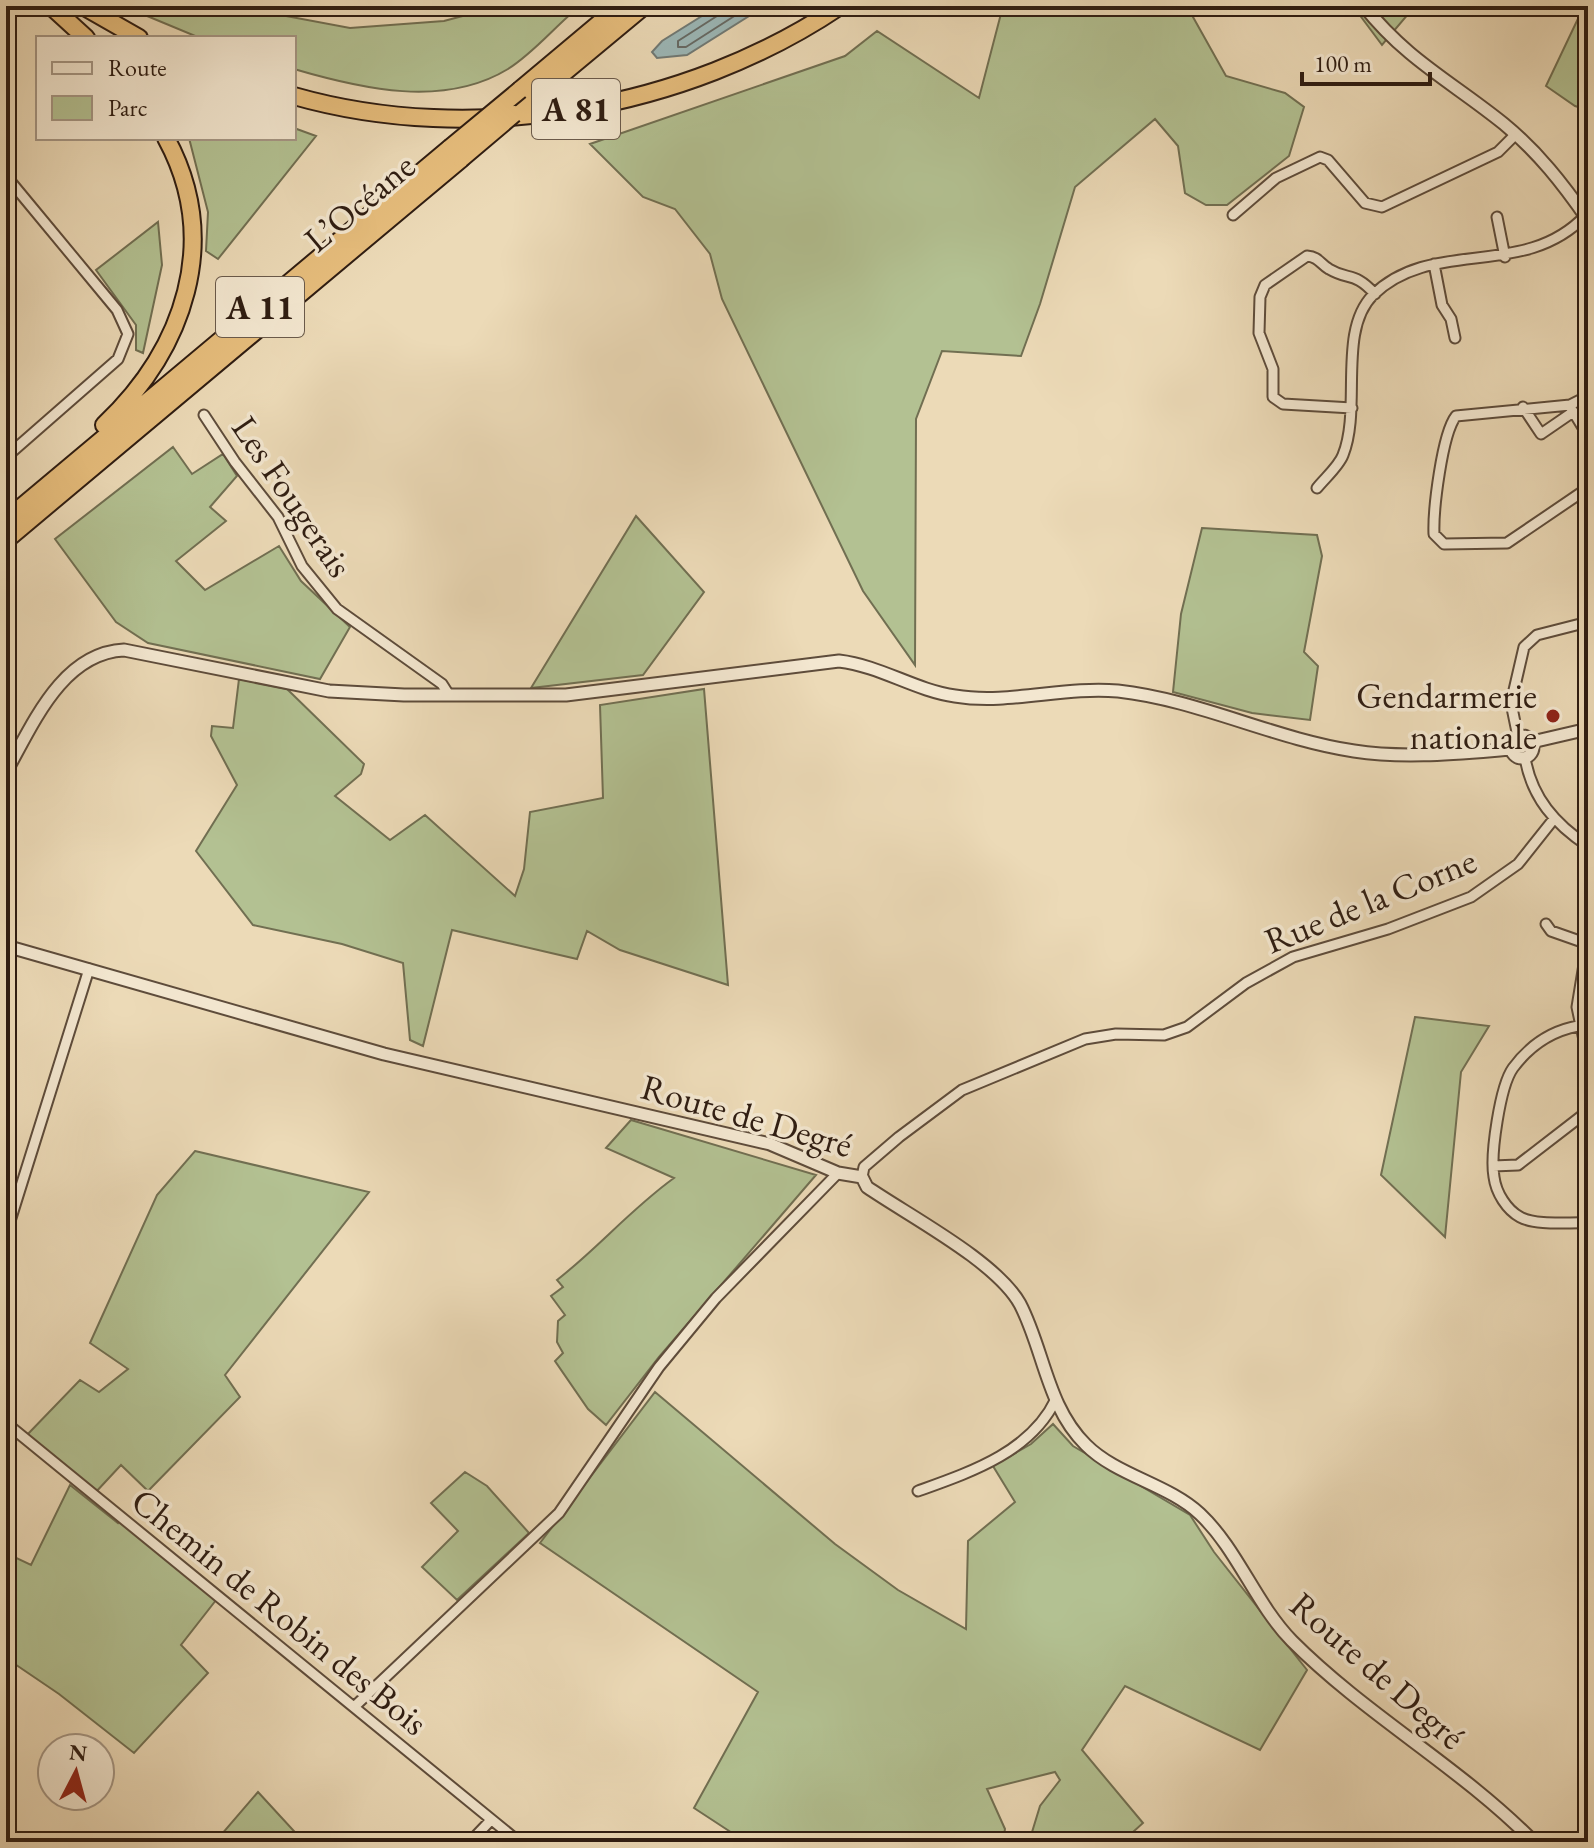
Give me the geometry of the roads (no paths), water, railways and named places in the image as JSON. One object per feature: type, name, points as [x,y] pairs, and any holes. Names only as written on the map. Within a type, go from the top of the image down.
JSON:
[{"type":"highway","points":[[51,6],[84,36]]},
{"type":"highway","points":[[83,6],[136,36]]},
{"type":"highway","name":"L’Océane","points":[[6,540],[525,95],[620,6]]},
{"type":"highway","name":"L’Océane","points":[[525,95],[601,42],[644,6]]},
{"type":"highway","points":[[601,42],[622,34],[658,6]]},
{"type":"highway","name":"A 81","points":[[296,96],[354,109],[413,116],[528,115],[591,107],[649,92],[738,59],[840,6]]},
{"type":"highway","points":[[69,466],[81,447],[115,415],[158,362],[180,315],[193,256],[192,227],[181,171],[167,140]]},
{"type":"highway","name":"L’Océane","points":[[6,520],[456,154]]},
{"type":"street","points":[[1317,488],[1343,456],[1352,408],[1355,329],[1363,308],[1375,294],[1394,278],[1434,264],[1505,257],[1523,252],[1587,218],[1555,173],[1516,134],[1414,60],[1385,33],[1364,6]]},
{"type":"street","points":[[1233,215],[1276,178],[1320,157],[1328,160],[1365,203],[1382,207],[1498,152],[1516,134]]},
{"type":"street","points":[[6,176],[117,310],[128,334],[118,359],[6,457]]},
{"type":"street","points":[[1497,217],[1505,257]]},
{"type":"street","points":[[1352,408],[1283,404],[1273,397],[1273,369],[1259,333],[1260,297],[1265,285],[1307,256],[1316,257],[1333,271],[1361,278],[1375,294]]},
{"type":"street","points":[[1434,264],[1442,305],[1451,319],[1455,338]]},
{"type":"street","points":[[1523,407],[1541,434],[1588,396]]},
{"type":"street","points":[[1571,408],[1523,407],[1461,413],[1453,419],[1434,512],[1436,538],[1444,544],[1507,543],[1588,488]]},
{"type":"street","points":[[1571,408],[1588,436]]},
{"type":"street","name":"Les Fougerais","points":[[204,415],[278,517],[302,566],[337,609],[442,684],[449,695]]},
{"type":"street","points":[[1512,749],[1518,737],[1511,703],[1524,647],[1537,635],[1588,622]]},
{"type":"street","points":[[6,772],[47,700],[89,657],[107,650],[145,652],[329,691],[449,695],[566,695],[839,661],[867,665],[928,689],[967,698],[1000,699],[1097,691],[1135,694],[1352,751],[1391,755],[1512,749]]},
{"type":"street","points":[[1518,737],[1532,742],[1588,729]]},
{"type":"street","points":[[1525,758],[1532,752],[1532,742]]},
{"type":"street","points":[[1512,749],[1516,756],[1525,758]]},
{"type":"street","points":[[1525,758],[1537,795],[1553,820],[1588,846]]},
{"type":"street","name":"Rue de la Corne","points":[[862,1177],[864,1167],[955,1094],[1085,1039],[1116,1034],[1164,1035],[1179,1031],[1203,1017],[1246,983],[1293,957],[1388,929],[1471,897],[1518,864],[1553,820]]},
{"type":"street","points":[[1546,924],[1551,931],[1588,942],[1578,987],[1578,1026],[1588,1059]]},
{"type":"street","name":"Route de Degré","points":[[6,946],[384,1054],[770,1144],[838,1173],[862,1177],[867,1187],[983,1265],[1011,1291],[1028,1322],[1056,1399],[1070,1426],[1088,1448],[1181,1498],[1201,1515],[1218,1534],[1267,1613],[1292,1640],[1383,1720],[1478,1791],[1534,1842]]},
{"type":"street","points":[[6,1234],[89,969]]},
{"type":"street","points":[[1578,1026],[1550,1034],[1530,1049],[1511,1071],[1505,1084],[1493,1166],[1497,1189],[1507,1207],[1519,1217],[1588,1223]]},
{"type":"street","points":[[1493,1166],[1518,1165],[1588,1111]]},
{"type":"street","points":[[354,1707],[559,1513],[659,1367],[716,1298],[838,1173]]},
{"type":"street","points":[[918,1491],[975,1470],[1030,1436],[1046,1419],[1056,1399]]},
{"type":"street","name":"Chemin de Robin des Bois","points":[[6,1423],[519,1842]]},
{"type":"street","points":[[470,1842],[491,1820]]},
{"type":"water","points":[[718,6],[765,6],[687,55],[657,58],[652,52],[662,41]]},
{"type":"place","name":"Gendarmerie nationale","points":[[1553,716]]}]
